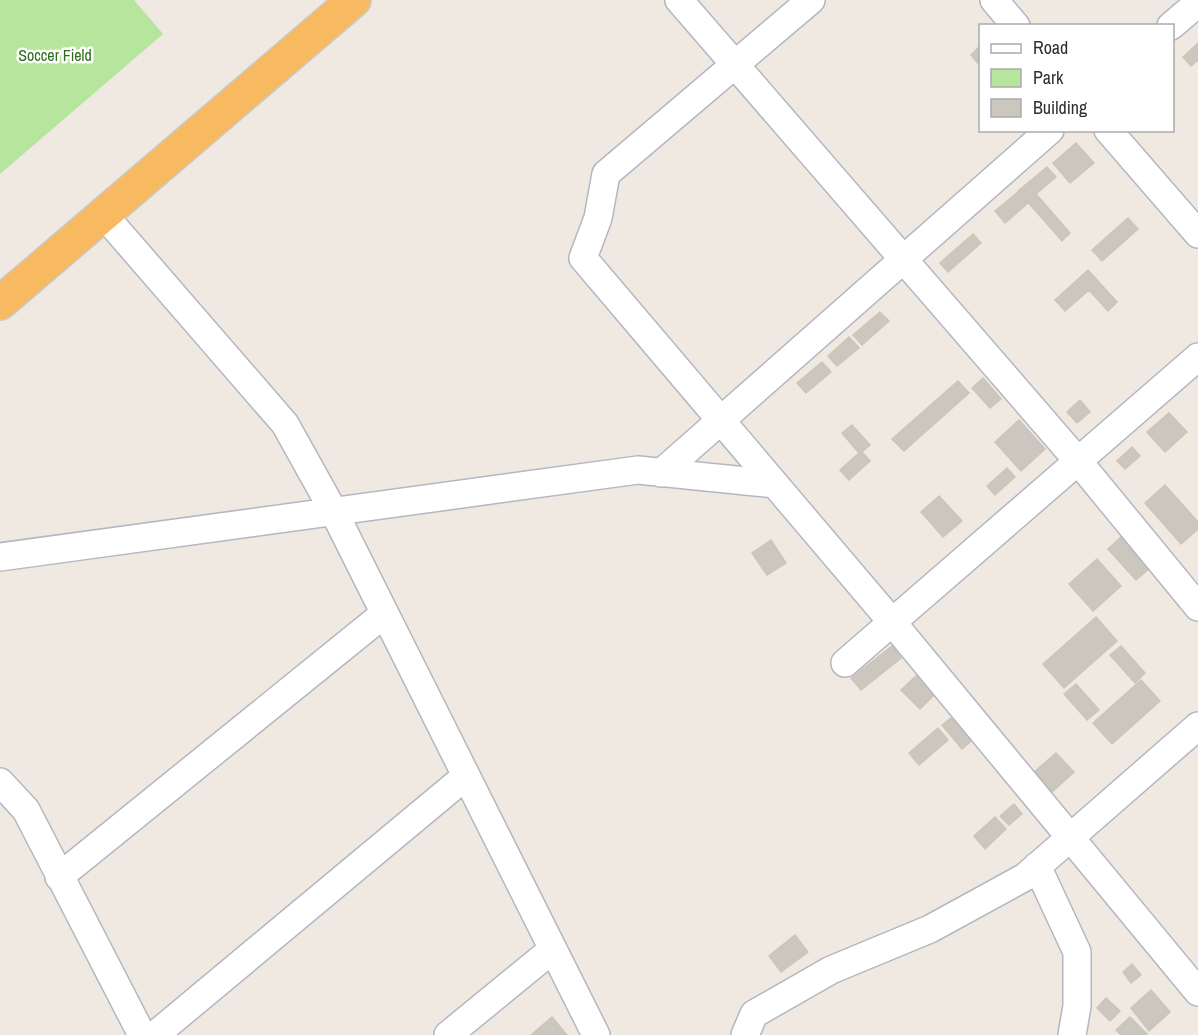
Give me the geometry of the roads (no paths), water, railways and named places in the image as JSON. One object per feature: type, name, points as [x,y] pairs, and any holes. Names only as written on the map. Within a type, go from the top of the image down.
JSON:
[{"type":"highway","points":[[0,303],[354,0]]},
{"type":"street","points":[[679,0],[1078,461],[1198,607]]},
{"type":"street","points":[[810,0],[606,174],[598,218],[583,258],[892,622],[1070,838],[1195,983]]},
{"type":"street","points":[[994,0],[1015,24]]},
{"type":"street","points":[[1173,24],[1198,3]]},
{"type":"street","points":[[661,473],[1048,132]]},
{"type":"street","points":[[1110,132],[1198,234]]},
{"type":"street","points":[[103,214],[285,424],[334,512],[596,1035]]},
{"type":"street","points":[[845,663],[1198,357]]},
{"type":"street","points":[[0,557],[638,470],[775,484]]},
{"type":"street","points":[[59,877],[384,614]]},
{"type":"street","points":[[745,1035],[754,1014],[831,969],[930,929],[1025,877],[1198,726]]},
{"type":"street","points":[[155,1035],[466,776]]},
{"type":"street","points":[[0,782],[26,810],[142,1035]]},
{"type":"street","points":[[1037,866],[1077,952],[1077,1006],[1072,1035]]},
{"type":"street","points":[[448,1035],[553,949]]},
{"type":"park label","name":"Soccer Field","points":[[55,55]]}]
